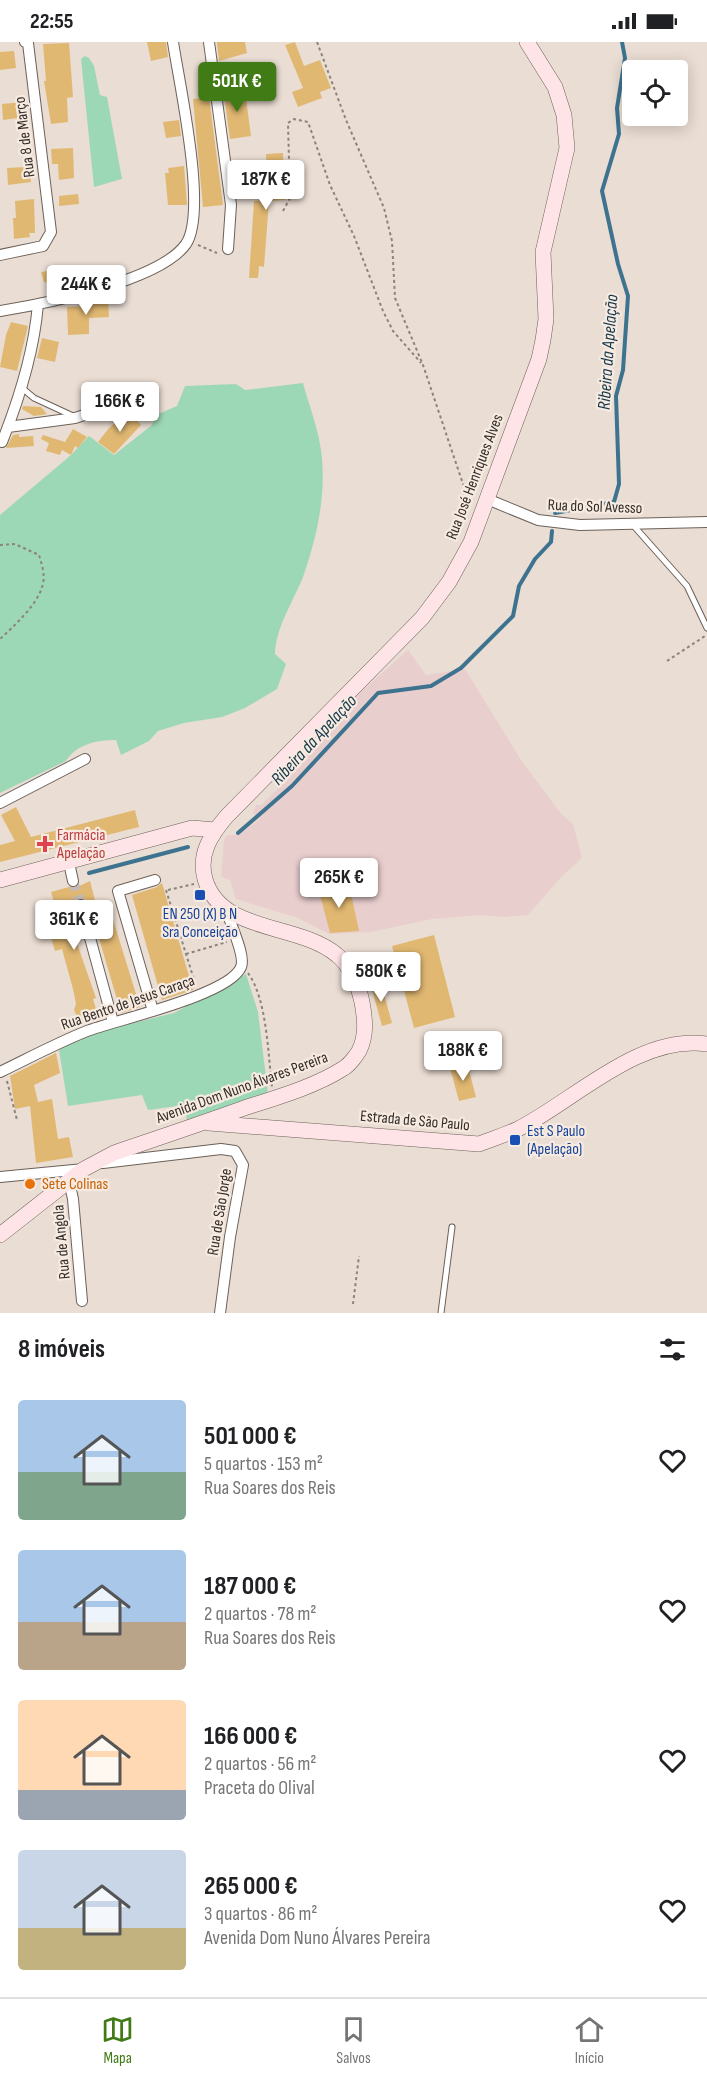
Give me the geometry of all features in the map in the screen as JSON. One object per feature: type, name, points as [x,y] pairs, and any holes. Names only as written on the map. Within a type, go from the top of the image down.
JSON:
[{"type":"main road","name":"Rua José Henriques Alves","points":[[211,836],[435,602],[462,561],[487,499],[539,359],[546,320],[543,252],[567,148],[564,115],[555,87],[527,42]]},
{"type":"main road","points":[[0,880],[192,828],[211,836],[203,864],[206,882],[214,898],[227,911]]},
{"type":"main road","name":"Avenida Dom Nuno Álvares Pereira","points":[[0,1235],[89,1166],[114,1153],[273,1098],[346,1067],[359,1050],[366,1025],[361,999],[355,981],[339,956],[308,937],[244,919],[227,911]]},
{"type":"main road","name":"Estrada de São Paulo","points":[[203,1122],[479,1144],[518,1129],[637,1056],[667,1046],[697,1042],[707,1044]]},
{"type":"street","name":"Rua 8 de Março","points":[[0,255],[43,246],[51,231],[28,44],[25,42]]},
{"type":"street","points":[[0,311],[95,290],[134,277],[169,259],[187,241],[191,233],[194,204],[187,115],[173,42]]},
{"type":"street","points":[[209,42],[231,205],[228,249]]},
{"type":"street","points":[[2,442],[30,360],[38,304]]},
{"type":"street","points":[[8,427],[75,417],[108,407]]},
{"type":"street","name":"Rua do Sol Avesso","points":[[487,499],[538,520],[580,525],[707,522]]},
{"type":"street","points":[[0,803],[85,759]]},
{"type":"street","points":[[69,863],[74,881]]},
{"type":"street","points":[[153,1011],[118,891],[155,880]]},
{"type":"street","points":[[81,905],[113,1022]]},
{"type":"street","points":[[227,911],[241,953],[242,964]]},
{"type":"street","name":"Rua Bento de Jesus Caraça","points":[[2,1071],[35,1053],[113,1022],[153,1011],[199,994],[237,973],[242,964]]},
{"type":"street","name":"Rua de São Jorge","points":[[89,1166],[221,1149],[235,1151],[243,1165],[220,1313]]},
{"type":"street","points":[[0,1177],[89,1166]]},
{"type":"street","name":"Rua de Angola","points":[[69,1181],[73,1199],[82,1301]]},
{"type":"lane","points":[[22,388],[34,398],[75,417]]},
{"type":"lane","points":[[633,525],[687,586],[707,628]]},
{"type":"lane","points":[[441,1313],[452,1227]]},
{"type":"path","points":[[317,42],[346,120],[384,208],[392,241],[395,298],[423,365],[463,484],[475,494],[487,499]]},
{"type":"path","points":[[283,211],[290,198],[288,123],[294,119],[303,120],[308,122],[330,185],[354,236],[383,311],[393,331],[423,365]]},
{"type":"path","points":[[187,241],[212,252],[219,253],[228,249]]},
{"type":"path","points":[[0,545],[15,544],[39,555],[43,569],[42,588],[28,610],[0,639]]},
{"type":"path","points":[[667,661],[707,634]]},
{"type":"path","points":[[155,880],[163,880],[199,994]]},
{"type":"path","points":[[166,890],[206,882]]},
{"type":"path","points":[[185,954],[235,939]]},
{"type":"path","points":[[242,964],[254,981],[260,1003],[273,1098]]},
{"type":"path","points":[[2,1071],[17,1120]]},
{"type":"path","points":[[353,1304],[359,1256]]},
{"type":"shaded area","points":[[408,650],[426,675],[465,669],[521,760],[561,814],[573,824],[582,858],[562,876],[528,915],[503,917],[481,915],[432,919],[371,932],[329,934],[298,918],[236,899],[230,880],[221,877],[226,836],[240,834],[260,819],[253,813],[256,805],[261,805],[286,781],[288,773],[314,744],[345,716],[346,705]]},
{"type":"green space","points":[[85,56],[94,66],[100,95],[107,97],[122,179],[94,187],[81,59]]},
{"type":"green space","points":[[303,383],[321,450],[322,499],[308,562],[278,634],[275,654],[286,664],[277,689],[245,708],[222,717],[184,723],[158,731],[149,741],[121,755],[116,740],[88,744],[70,755],[66,761],[0,793],[0,515],[71,455],[89,436],[114,455],[152,425],[156,415],[177,406],[185,386],[236,384],[245,390]]},
{"type":"green space","points":[[246,974],[258,1012],[268,1094],[187,1122],[185,1105],[148,1110],[142,1095],[68,1106],[59,1050],[89,1034],[174,1013]]},
{"type":"building","points":[[147,42],[166,42],[168,57],[151,61]]},
{"type":"building","points":[[217,42],[245,42],[247,53],[219,61]]},
{"type":"building","points":[[295,42],[304,66],[320,60],[331,88],[320,92],[322,98],[298,107],[292,92],[303,88],[285,45]]},
{"type":"building","points":[[69,43],[73,97],[67,98],[68,122],[51,124],[44,81],[46,81],[43,44]]},
{"type":"building","points":[[14,51],[16,68],[0,70],[0,52]]},
{"type":"building","points":[[234,82],[235,92],[245,91],[251,136],[230,139],[224,95],[226,94],[225,85]]},
{"type":"building","points":[[209,97],[223,205],[203,207],[193,99]]},
{"type":"building","points":[[23,102],[25,117],[3,120],[2,104]]},
{"type":"building","points":[[179,120],[181,136],[166,138],[163,122]]},
{"type":"building","points":[[73,148],[74,178],[59,180],[58,164],[52,164],[51,149]]},
{"type":"building","points":[[283,153],[285,200],[269,201],[264,267],[259,266],[258,278],[249,278],[254,201],[268,200],[266,154]]},
{"type":"building","points":[[184,166],[187,205],[168,205],[165,173],[169,173],[168,168]]},
{"type":"building","points":[[26,167],[27,173],[30,172],[31,182],[8,185],[7,168]]},
{"type":"building","points":[[78,194],[79,204],[59,206],[59,196]]},
{"type":"building","points":[[34,199],[35,233],[29,233],[30,237],[14,239],[15,201]]},
{"type":"building","points":[[58,266],[65,290],[52,293],[54,284],[44,282],[41,272],[58,269]]},
{"type":"building","points":[[108,298],[109,317],[89,318],[89,334],[68,335],[67,307],[88,306],[88,300]]},
{"type":"building","points":[[11,322],[28,326],[17,371],[0,367]]},
{"type":"building","points":[[42,338],[59,342],[55,362],[37,358]]},
{"type":"building","points":[[23,406],[41,407],[47,414],[34,416],[22,409]]},
{"type":"building","points":[[129,411],[141,425],[114,454],[98,442],[109,428]]},
{"type":"building","points":[[73,429],[87,437],[78,448],[75,446],[71,455],[62,450],[60,455],[46,451],[49,443],[41,439],[43,435],[65,442]]},
{"type":"building","points":[[19,434],[19,437],[33,436],[34,446],[6,448],[13,435]]},
{"type":"building","points":[[16,807],[31,837],[135,810],[139,827],[0,862],[0,845],[15,841],[1,815]]},
{"type":"building","points":[[90,881],[95,900],[88,902],[83,898],[78,898],[74,907],[65,909],[96,998],[93,999],[99,1019],[80,1024],[74,1010],[76,1004],[62,949],[55,951],[49,931],[61,927],[51,892],[69,887],[75,888]]},
{"type":"building","points":[[162,883],[193,990],[162,1000],[132,895],[157,887]]},
{"type":"building","points":[[349,884],[359,931],[330,933],[319,891]]},
{"type":"building","points":[[111,913],[140,1007],[121,1013],[93,918]]},
{"type":"building","points":[[434,935],[455,1017],[414,1028],[392,946]]},
{"type":"building","points":[[380,980],[392,1023],[382,1026],[370,982]]},
{"type":"building","points":[[56,1053],[60,1073],[34,1085],[38,1102],[52,1099],[58,1139],[69,1137],[73,1157],[36,1163],[30,1106],[15,1109],[10,1076]]},
{"type":"building","points":[[467,1063],[476,1097],[459,1101],[450,1068]]},
{"type":"waterway","name":"Ribeira da Apelação","points":[[555,513],[614,502],[619,484],[616,396],[623,370],[628,296],[618,264],[602,191],[619,134],[617,108],[625,58],[622,42]]},
{"type":"waterway","name":"Ribeira da Apelação","points":[[238,833],[292,786],[378,693],[431,686],[461,668],[513,616],[519,586],[535,559],[551,542],[552,531]]},
{"type":"waterway","name":"Ribeira da Apelação","points":[[89,873],[188,847]]},
{"type":"tunnel","points":[[73,881],[81,905]]},
{"type":"place","name":"Farmácia Apelação","points":[[45,844]]},
{"type":"place","name":"EN 250 (X) B N Sra Conceição","points":[[200,895]]},
{"type":"place","name":"Est S Paulo (Apelação)","points":[[515,1140]]},
{"type":"place","name":"Sete Colinas","points":[[30,1184]]}]
